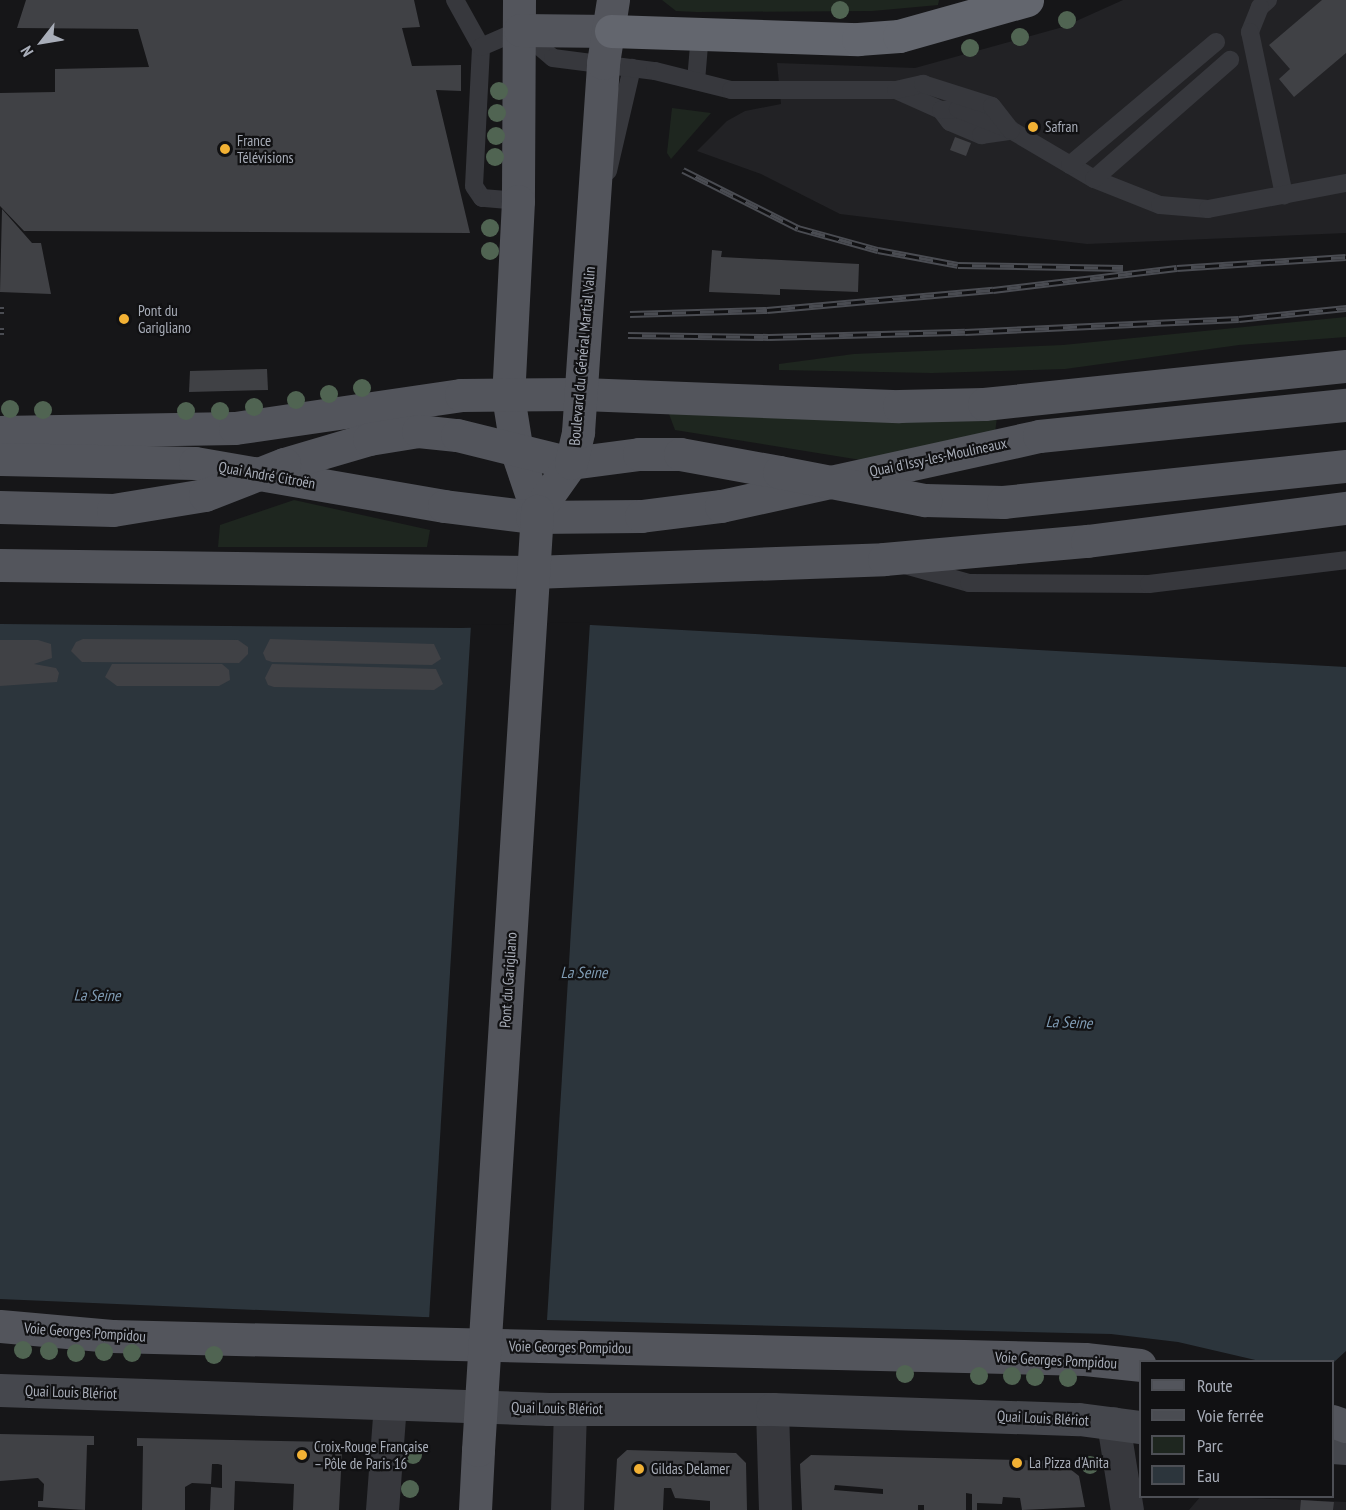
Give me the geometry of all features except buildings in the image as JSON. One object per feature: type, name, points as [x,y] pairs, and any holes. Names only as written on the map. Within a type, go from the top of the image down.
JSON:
[{"type":"highway","points":[[612,16],[700,33],[858,39],[899,36],[1027,0]]},
{"type":"main road","points":[[534,514],[517,452],[508,396],[518,201],[519,15],[612,16]]},
{"type":"main road","name":"Boulevard du Général Martial Valin","points":[[534,514],[571,463],[582,394],[592,241],[618,65],[612,16]]},
{"type":"main road","points":[[0,432],[214,430],[440,397],[582,394],[899,406],[984,404],[1346,366]]},
{"type":"main road","name":"Quai d'Issy-les-Moulineaux","points":[[534,514],[641,516],[710,507],[1039,436],[1346,405]]},
{"type":"main road","points":[[0,507],[113,510],[205,495],[284,464],[369,439],[418,431],[457,435],[517,452],[571,463],[639,454],[680,454],[925,500],[1004,502],[1346,466]]},
{"type":"main road","name":"Quai André Citroën","points":[[0,459],[195,462],[444,506],[534,514]]},
{"type":"main road","points":[[0,565],[533,572],[884,559],[1087,541],[1346,508]]},
{"type":"main road","name":"Pont du Garigliano","points":[[475,1510],[534,514]]},
{"type":"main road","name":"Voie Georges Pompidou","points":[[0,1326],[112,1336],[1085,1359],[1139,1365]]},
{"type":"street","name":"Quai Louis Blériot","points":[[0,1390],[570,1409],[772,1408],[1127,1425]]},
{"type":"street","points":[[382,1510],[390,1404]]},
{"type":"street","points":[[772,1408],[776,1510]]},
{"type":"street","points":[[567,1510],[570,1409]]},
{"type":"street","points":[[1127,1425],[1127,1510]]},
{"type":"lane","points":[[455,0],[481,47],[474,186],[482,198],[518,201]]},
{"type":"lane","points":[[1268,0],[1260,7],[1250,32],[1284,195]]},
{"type":"lane","points":[[481,47],[519,15],[553,58],[618,65],[732,90],[896,90],[923,84],[992,106],[1011,130],[1070,165],[1094,179],[1160,205],[1208,209],[1346,183]]},
{"type":"lane","points":[[696,81],[700,33]]},
{"type":"lane","points":[[1070,165],[1216,42]]},
{"type":"lane","points":[[1094,179],[1230,60]]},
{"type":"lane","points":[[896,90],[941,110],[950,122],[981,135],[1011,130]]},
{"type":"lane","points":[[884,559],[969,584],[1149,584],[1346,560]]},
{"type":"shaded area","name":"Safran","points":[[1123,0],[1346,0],[1346,233],[1087,244],[840,214],[761,174],[697,151],[727,121],[745,111],[781,104],[777,63],[915,68],[1063,27]]},
{"type":"shaded area","points":[[1199,1498],[1346,1502],[1346,1510],[1189,1510]]},
{"type":"green space","points":[[662,0],[939,0],[938,5],[872,11],[697,12],[676,11]]},
{"type":"green space","points":[[672,108],[711,113],[671,159],[667,153]]},
{"type":"green space","points":[[1346,317],[1346,337],[1239,345],[1065,369],[932,373],[779,370],[779,364],[854,354],[1063,345]]},
{"type":"green space","points":[[669,414],[997,417],[995,433],[867,461],[675,430]]},
{"type":"green space","points":[[294,500],[430,530],[427,547],[218,547],[220,525]]},
{"type":"water","name":"La Seine","points":[[0,624],[461,628],[591,625],[1346,667],[1346,1351],[1334,1362],[1334,1360],[1255,1360],[1178,1342],[1111,1334],[423,1317],[0,1299]]},
{"type":"pier","points":[[590,622],[547,1320],[429,1320],[471,625]]},
{"type":"railway","points":[[683,170],[798,228],[878,250],[958,265],[1123,268]]},
{"type":"railway","points":[[630,314],[767,310],[993,290],[1177,268],[1346,257]]},
{"type":"railway","points":[[628,335],[769,337],[965,332],[1239,319],[1346,308]]},
{"type":"place","name":"Safran","points":[[1033,127]]},
{"type":"place","name":"France Télévisions","points":[[225,149]]},
{"type":"place","name":"Pont du Garigliano","points":[[124,319]]},
{"type":"place","name":"Croix-Rouge Française – Pôle de Paris 16","points":[[302,1455]]},
{"type":"place","name":"La Pizza d'Anita","points":[[1017,1463]]},
{"type":"place","name":"Gildas Delamer","points":[[639,1469]]}]
